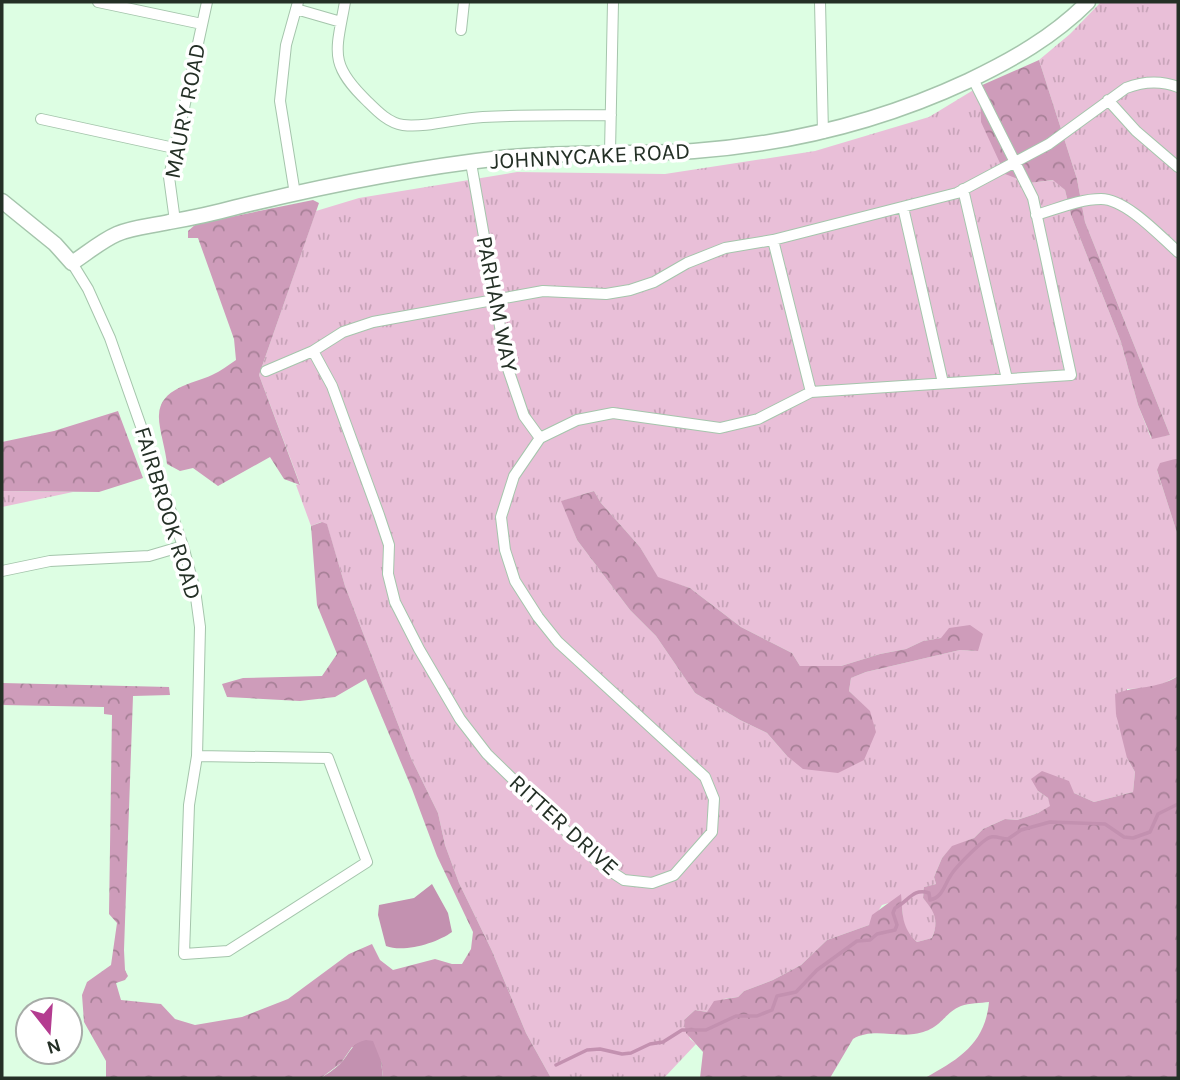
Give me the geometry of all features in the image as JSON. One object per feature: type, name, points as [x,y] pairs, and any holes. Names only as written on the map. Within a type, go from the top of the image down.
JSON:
[{"type":"street","points":[[98,2],[202,24]]},
{"type":"street","name":"MAURY ROAD","points":[[175,221],[169,189],[174,148],[207,2]]},
{"type":"street","points":[[345,2],[337,47],[342,74],[381,115],[394,123],[416,125],[477,117],[611,115]]},
{"type":"street","points":[[461,30],[464,2]]},
{"type":"street","points":[[610,152],[613,2]]},
{"type":"street","points":[[820,2],[823,133]]},
{"type":"street","name":"JOHNNYCAKE ROAD","points":[[72,263],[117,234],[295,194],[471,163],[542,154],[693,151],[823,133],[904,109],[973,79],[1049,37],[1088,2]]},
{"type":"street","points":[[295,194],[280,101],[286,45],[297,6],[341,22]]},
{"type":"street","points":[[540,438],[577,420],[613,413],[720,428],[758,419],[811,392],[1071,375],[1033,198],[973,79]]},
{"type":"street","points":[[266,371],[313,351],[343,332],[373,322],[543,291],[606,294],[630,290],[654,282],[687,263],[725,248],[773,240],[963,189],[1049,144],[1126,88],[1140,83],[1165,82],[1178,87]]},
{"type":"street","points":[[1108,100],[1136,131],[1178,167]]},
{"type":"street","points":[[41,118],[174,148]]},
{"type":"street","name":"PARHAM WAY","points":[[471,163],[507,366],[524,416],[540,438]]},
{"type":"street","points":[[963,189],[1007,379]]},
{"type":"street","points":[[1037,215],[1077,202],[1104,199],[1127,208],[1178,252]]},
{"type":"street","name":"FAIRBROOK ROAD","points":[[2,201],[55,244],[72,263],[92,298],[110,338],[183,546],[195,590],[200,627],[197,756],[190,805],[184,954],[228,951],[367,862],[328,758],[197,756]]},
{"type":"street","points":[[902,207],[943,383]]},
{"type":"street","points":[[773,240],[811,392]]},
{"type":"street","name":"RITTER DRIVE","points":[[313,351],[331,386],[389,545],[388,574],[395,602],[460,719],[487,754],[601,864],[624,880],[652,883],[674,875],[712,832],[714,799],[705,776],[558,642],[538,617],[515,580],[505,550],[501,517],[514,476],[540,438]]},
{"type":"street","points":[[2,571],[51,561],[149,556],[183,546]]},
{"type":"green space","points":[[1101,2],[1178,2],[1178,459],[1157,470],[1178,536],[1178,676],[1154,688],[1127,689],[1127,758],[1135,772],[1133,792],[1094,802],[1074,793],[1038,791],[1048,798],[1051,806],[1038,813],[1017,820],[1005,819],[983,829],[974,838],[952,847],[942,858],[934,877],[936,884],[924,887],[923,898],[935,917],[932,938],[917,942],[911,936],[905,925],[900,895],[892,902],[882,905],[869,925],[827,940],[801,965],[744,991],[738,997],[724,999],[707,1012],[695,1010],[684,1020],[690,1039],[696,1044],[664,1078],[551,1078],[526,1033],[492,951],[459,883],[445,845],[438,813],[411,758],[345,586],[327,525],[321,522],[311,526],[296,485],[300,484],[259,375],[316,211],[359,198],[517,172],[665,174],[815,151],[929,117],[980,86],[1029,183],[1054,180],[1065,190],[1071,215],[1121,342],[1138,405],[1151,438],[1170,435],[1085,222],[1077,179],[1039,60],[1070,34]],"holes":[[[594,491],[601,503],[640,547],[658,578],[690,588],[741,627],[792,653],[800,666],[841,666],[906,649],[923,641],[942,638],[978,651],[960,650],[851,678],[849,691],[869,711],[787,756],[767,733],[695,693],[656,636],[630,610],[577,540],[562,501]]]},
{"type":"green space","points":[[1039,60],[1077,179],[1085,222],[1170,435],[1152,439],[1138,405],[1121,342],[1071,215],[1065,190],[1053,180],[1029,183],[1005,174],[981,122],[980,86]]},
{"type":"green space","points":[[313,200],[319,203],[259,375],[300,485],[284,479],[270,457],[218,486],[193,468],[180,471],[167,464],[159,420],[161,406],[178,388],[215,373],[236,360],[234,339],[198,238],[188,238],[188,231],[196,224]]},
{"type":"green space","points":[[118,411],[143,478],[99,492],[2,491],[2,442],[54,431]]},
{"type":"green space","points":[[1178,459],[1178,536],[1157,470],[1160,463]]},
{"type":"green space","points":[[2,491],[73,492],[2,507]]},
{"type":"green space","points":[[594,491],[601,503],[640,547],[658,577],[690,588],[741,627],[792,653],[800,666],[841,666],[941,638],[949,628],[970,625],[983,634],[978,651],[960,650],[851,678],[849,691],[870,711],[876,732],[864,760],[838,773],[803,769],[787,756],[767,733],[695,693],[656,636],[630,610],[577,540],[561,501]]},
{"type":"green space","points":[[322,522],[327,524],[345,586],[411,758],[438,813],[445,845],[459,883],[492,951],[526,1033],[551,1078],[383,1078],[381,1061],[352,1047],[341,1063],[321,1078],[106,1078],[106,1061],[84,1022],[82,995],[87,982],[111,965],[117,923],[109,914],[112,715],[104,714],[104,707],[2,705],[2,683],[169,687],[170,695],[133,696],[124,950],[128,976],[116,983],[121,1000],[161,1004],[175,1019],[195,1025],[242,1017],[288,999],[349,954],[372,944],[380,960],[393,970],[435,959],[462,964],[471,949],[473,932],[437,856],[366,679],[335,697],[300,701],[227,697],[222,684],[243,678],[322,676],[337,654],[317,605],[311,526]]},
{"type":"green space","points":[[1178,676],[1178,1078],[925,1078],[968,1049],[982,1029],[989,1002],[961,1006],[923,1032],[906,1035],[875,1033],[853,1039],[830,1078],[700,1078],[703,1052],[686,1033],[684,1020],[695,1010],[707,1012],[714,1001],[738,997],[744,991],[801,965],[827,940],[869,925],[872,915],[901,894],[908,931],[917,942],[932,938],[935,922],[933,912],[923,898],[924,887],[936,884],[934,877],[942,858],[952,846],[974,838],[983,829],[1005,819],[1017,820],[1038,813],[1050,806],[1048,798],[1038,791],[1031,779],[1042,771],[1069,781],[1074,793],[1094,802],[1133,792],[1135,772],[1127,758],[1116,714],[1115,694],[1162,683]]},
{"type":"shaded area","points":[[432,884],[448,913],[452,932],[420,946],[386,946],[378,915],[379,905],[414,898]]},
{"type":"shaded area","points":[[366,1040],[373,1041],[381,1061],[383,1078],[321,1078],[340,1064],[354,1046]]},
{"type":"waterway","points":[[556,1065],[587,1050],[631,1053],[650,1044],[663,1042],[682,1030],[706,1030],[736,1016],[757,1016],[772,1010],[777,996],[796,992],[817,970],[857,941],[870,940],[877,934],[895,930],[895,908],[919,892],[929,893],[930,900],[938,896],[958,866],[991,837],[1008,839],[1021,830],[1050,822],[1105,824],[1124,837],[1133,838],[1150,832],[1158,814],[1178,804]]}]
